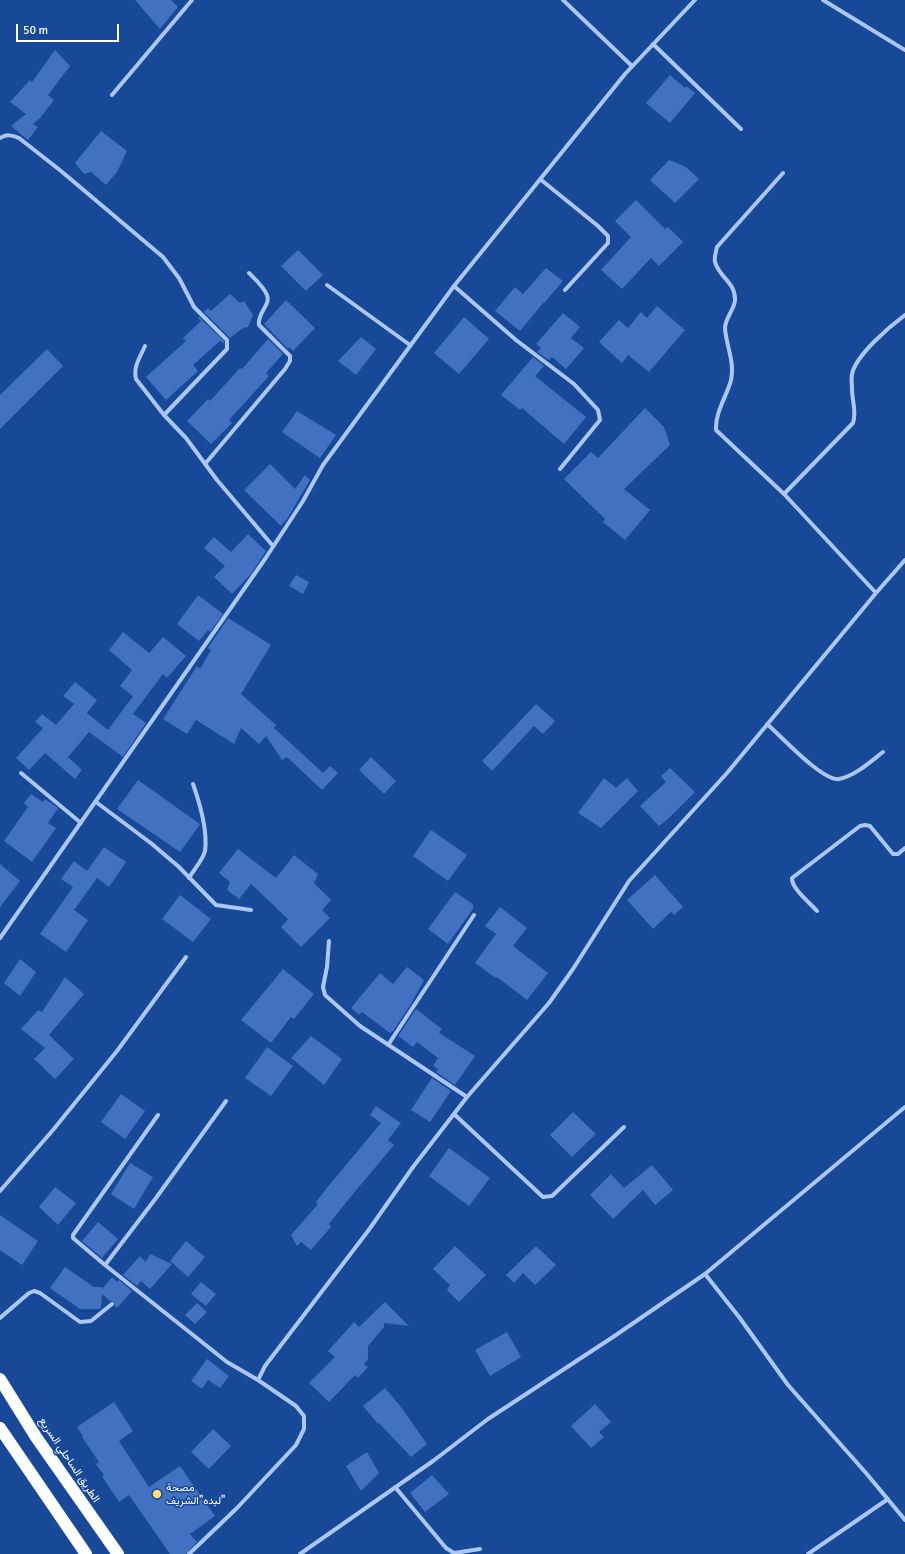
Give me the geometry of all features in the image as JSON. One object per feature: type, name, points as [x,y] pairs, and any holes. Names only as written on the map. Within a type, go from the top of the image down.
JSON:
[{"type":"highway","name":"الطريق الساحلي السريع","points":[[0,1379],[36,1437],[118,1554]]},
{"type":"highway","points":[[0,1428],[86,1554]]},
{"type":"street","points":[[112,95],[192,0]]},
{"type":"street","points":[[563,0],[632,66]]},
{"type":"street","points":[[0,938],[273,546],[303,501],[323,465],[410,345],[454,286],[632,66],[695,0]]},
{"type":"street","points":[[823,0],[905,50]]},
{"type":"street","points":[[654,44],[741,129]]},
{"type":"street","points":[[0,138],[12,135],[19,138],[164,257],[173,268],[194,307],[227,340],[227,349],[164,415]]},
{"type":"street","points":[[783,173],[717,247],[715,261],[721,274],[733,286],[736,301],[728,315],[725,327],[733,369],[731,380],[716,424],[716,430],[784,494],[876,593]]},
{"type":"street","points":[[540,179],[598,226],[608,236],[608,243],[565,290]]},
{"type":"street","points":[[205,464],[285,369],[290,361],[290,356],[259,325],[258,320],[268,303],[268,296],[263,288],[249,273]]},
{"type":"street","points":[[327,285],[410,345]]},
{"type":"street","points":[[454,286],[516,340],[574,384],[598,410],[600,420],[560,469]]},
{"type":"street","points":[[784,494],[853,423],[855,413],[852,393],[852,373],[857,362],[882,333],[905,314]]},
{"type":"street","points":[[145,346],[136,367],[136,379],[164,415],[186,438],[217,480],[273,546]]},
{"type":"street","points":[[258,1380],[264,1366],[368,1231],[413,1167],[467,1097],[549,1003],[573,969],[629,881],[727,773],[905,560]]},
{"type":"street","points":[[768,724],[817,770],[828,777],[837,780],[849,776],[883,752]]},
{"type":"street","points":[[21,772],[81,822]]},
{"type":"street","points":[[189,878],[205,852],[201,805],[193,784]]},
{"type":"street","points":[[96,802],[152,844],[216,905],[251,910]]},
{"type":"street","points":[[817,911],[794,887],[792,878],[860,826],[870,826],[893,854],[898,854],[905,848]]},
{"type":"street","points":[[388,1045],[474,915]]},
{"type":"street","points":[[330,941],[323,987],[325,995],[360,1026],[467,1097]]},
{"type":"street","points":[[0,1191],[53,1130],[117,1051],[186,956]]},
{"type":"street","points":[[105,1265],[156,1198],[226,1101]]},
{"type":"street","points":[[300,1554],[433,1461],[488,1419],[613,1337],[705,1274],[905,1107]]},
{"type":"street","points":[[454,1114],[543,1197],[547,1198],[552,1196],[624,1127]]},
{"type":"street","points":[[158,1115],[73,1235],[74,1241],[227,1362],[258,1380],[296,1406],[304,1416],[304,1429],[296,1445],[231,1514],[189,1554]]},
{"type":"street","points":[[705,1274],[739,1317],[788,1386],[905,1520]]},
{"type":"street","points":[[0,1318],[29,1293],[34,1291],[40,1293],[80,1322],[91,1321],[112,1304]]},
{"type":"street","points":[[395,1487],[446,1548],[454,1553],[480,1549]]},
{"type":"street","points":[[808,1554],[888,1499]]},
{"type":"building","points":[[135,0],[171,0],[178,7],[160,29]]},
{"type":"building","points":[[55,50],[70,66],[48,95],[54,100],[40,118],[33,124],[38,127],[28,140],[11,126],[26,114],[10,102],[30,80],[32,82]]},
{"type":"building","points":[[670,75],[685,88],[686,86],[695,93],[670,123],[646,103]]},
{"type":"building","points":[[101,131],[127,151],[117,172],[106,185],[91,172],[84,174],[75,163]]},
{"type":"building","points":[[669,160],[686,167],[699,179],[675,203],[650,180]]},
{"type":"building","points":[[636,200],[665,229],[668,227],[683,242],[659,266],[651,258],[622,289],[601,270],[631,237],[615,221]]},
{"type":"building","points":[[298,250],[323,275],[306,291],[281,266]]},
{"type":"building","points":[[546,268],[563,281],[520,331],[495,311],[515,287],[523,294]]},
{"type":"building","points":[[230,294],[240,303],[244,301],[253,315],[248,327],[243,328],[230,338],[204,312],[208,308],[211,311]]},
{"type":"building","points":[[286,300],[315,328],[293,351],[289,347],[288,349],[264,324]]},
{"type":"building","points":[[657,306],[685,330],[649,372],[628,355],[622,363],[599,342],[619,320],[628,328],[641,312],[647,318]]},
{"type":"building","points":[[563,313],[580,327],[571,338],[584,348],[566,369],[552,357],[549,360],[537,352],[541,348],[536,344]]},
{"type":"building","points":[[199,317],[224,341],[224,343],[220,341],[193,365],[198,371],[166,400],[146,377],[186,341],[183,338],[201,321],[198,318]]},
{"type":"building","points":[[464,317],[489,339],[459,374],[434,353]]},
{"type":"building","points":[[361,337],[376,349],[356,375],[338,361]]},
{"type":"building","points":[[268,339],[283,354],[266,373],[269,376],[229,420],[232,423],[211,444],[187,421],[208,399],[210,401],[240,368],[242,369]]},
{"type":"building","points":[[47,349],[63,366],[0,429],[0,395]]},
{"type":"building","points":[[533,357],[544,366],[535,376],[586,417],[564,444],[522,408],[520,410],[501,395]]},
{"type":"building","points":[[645,408],[664,427],[670,445],[624,489],[650,510],[625,540],[603,522],[605,519],[564,479],[591,452],[598,458]]},
{"type":"building","points":[[297,411],[336,435],[320,458],[282,432]]},
{"type":"building","points":[[270,464],[295,489],[305,475],[310,480],[287,519],[281,526],[244,490]]},
{"type":"building","points":[[248,534],[266,551],[251,574],[232,594],[214,577],[225,566],[204,548],[214,537],[231,552]]},
{"type":"building","points":[[296,575],[309,582],[303,594],[289,586]]},
{"type":"building","points":[[198,595],[223,614],[210,632],[208,630],[199,641],[177,624]]},
{"type":"building","points":[[228,618],[271,645],[241,694],[276,725],[274,728],[323,773],[330,766],[338,773],[322,790],[287,757],[282,760],[266,736],[259,744],[241,728],[234,744],[196,720],[187,734],[163,719],[197,666],[200,669],[211,650],[208,648]]},
{"type":"building","points":[[123,632],[149,653],[163,637],[186,656],[167,678],[163,674],[133,714],[146,723],[123,757],[89,732],[68,757],[82,770],[75,779],[45,753],[29,770],[16,758],[43,728],[35,722],[42,714],[56,725],[74,704],[63,696],[75,682],[97,700],[87,713],[108,730],[133,696],[120,686],[132,670],[109,650]]},
{"type":"building","points":[[536,704],[555,721],[543,734],[534,726],[492,771],[482,761]]},
{"type":"building","points":[[371,757],[396,781],[384,794],[359,770]]},
{"type":"building","points":[[670,768],[695,792],[659,826],[640,806],[666,782],[661,776]]},
{"type":"building","points":[[604,778],[616,788],[627,778],[638,791],[601,828],[578,813]]},
{"type":"building","points":[[138,780],[200,824],[180,852],[117,809]]},
{"type":"building","points":[[31,794],[43,802],[45,799],[58,808],[48,823],[56,828],[32,862],[4,841],[28,807],[24,803]]},
{"type":"building","points":[[431,830],[467,855],[448,881],[413,856]]},
{"type":"building","points":[[104,847],[126,862],[109,887],[97,878],[74,910],[88,920],[66,952],[40,934],[73,887],[61,879],[74,861],[87,871]]},
{"type":"building","points":[[238,849],[276,878],[294,855],[318,874],[314,883],[331,900],[322,910],[330,918],[301,947],[281,927],[288,919],[251,884],[239,899],[227,890],[230,882],[219,873]]},
{"type":"building","points":[[0,864],[20,881],[0,907]]},
{"type":"building","points":[[655,875],[683,907],[674,915],[671,912],[653,929],[627,900]]},
{"type":"building","points":[[455,892],[473,904],[473,909],[448,944],[428,929]]},
{"type":"building","points":[[180,895],[211,919],[193,942],[162,919]]},
{"type":"building","points":[[500,907],[527,928],[513,946],[548,973],[527,1000],[497,977],[496,978],[475,963],[496,934],[485,926]]},
{"type":"building","points":[[20,959],[36,972],[20,996],[4,983]]},
{"type":"building","points":[[407,967],[424,980],[411,1004],[393,1031],[390,1033],[362,1012],[359,1015],[351,1008],[380,973],[393,984]]},
{"type":"building","points":[[283,969],[314,994],[294,1019],[291,1017],[271,1043],[241,1020]]},
{"type":"building","points":[[65,977],[84,994],[49,1035],[74,1059],[55,1079],[34,1059],[45,1048],[21,1029],[38,1010],[42,1012]]},
{"type":"building","points":[[416,1009],[442,1029],[439,1033],[475,1056],[455,1085],[436,1072],[438,1069],[433,1066],[438,1058],[417,1042],[413,1047],[398,1036]]},
{"type":"building","points":[[311,1036],[342,1059],[324,1085],[291,1058]]},
{"type":"building","points":[[267,1047],[293,1066],[271,1096],[245,1078]]},
{"type":"building","points":[[432,1078],[451,1091],[430,1122],[411,1110]]},
{"type":"building","points":[[121,1094],[145,1111],[125,1139],[101,1122]]},
{"type":"building","points":[[376,1106],[401,1123],[388,1140],[394,1145],[329,1224],[331,1227],[311,1250],[301,1242],[297,1246],[291,1235],[318,1204],[316,1202],[326,1189],[381,1123],[370,1115]]},
{"type":"building","points":[[573,1112],[596,1134],[572,1157],[550,1135]]},
{"type":"building","points":[[449,1148],[490,1178],[469,1206],[429,1176]]},
{"type":"building","points":[[130,1163],[153,1177],[134,1209],[111,1194]]},
{"type":"building","points":[[652,1165],[673,1190],[655,1205],[643,1190],[613,1219],[590,1195],[611,1174],[624,1188]]},
{"type":"building","points":[[55,1187],[76,1203],[58,1225],[39,1207]]},
{"type":"building","points":[[0,1215],[38,1241],[22,1265],[0,1250]]},
{"type":"building","points":[[98,1222],[118,1239],[102,1258],[82,1241]]},
{"type":"building","points":[[186,1241],[205,1257],[188,1277],[170,1261]]},
{"type":"building","points":[[455,1246],[486,1275],[459,1302],[447,1290],[450,1285],[433,1269]]},
{"type":"building","points":[[536,1246],[556,1265],[535,1285],[523,1273],[514,1283],[506,1275]]},
{"type":"building","points":[[150,1254],[172,1264],[150,1289],[141,1281],[137,1286],[123,1275],[140,1256],[146,1262]]},
{"type":"building","points":[[65,1267],[94,1287],[102,1287],[102,1289],[112,1277],[117,1282],[119,1280],[132,1291],[117,1308],[114,1302],[110,1301],[102,1294],[100,1309],[80,1309],[50,1288]]},
{"type":"building","points":[[201,1282],[216,1294],[206,1306],[191,1294]]},
{"type":"building","points":[[385,1302],[409,1326],[384,1323],[384,1327],[368,1346],[368,1359],[364,1364],[368,1367],[358,1378],[355,1375],[329,1402],[309,1383],[335,1357],[328,1351],[354,1322],[359,1327]]},
{"type":"building","points":[[197,1303],[207,1312],[195,1324],[185,1315]]},
{"type":"building","points":[[507,1332],[521,1357],[490,1376],[475,1350]]},
{"type":"building","points":[[207,1359],[229,1376],[220,1388],[208,1380],[202,1389],[191,1381]]},
{"type":"building","points":[[385,1388],[401,1407],[427,1444],[411,1457],[379,1423],[378,1424],[363,1406]]},
{"type":"building","points":[[114,1402],[133,1431],[119,1441],[149,1487],[180,1466],[215,1516],[190,1534],[197,1542],[186,1554],[170,1554],[129,1495],[119,1502],[102,1476],[104,1475],[96,1464],[99,1462],[77,1427]]},
{"type":"building","points":[[595,1404],[611,1422],[599,1432],[604,1437],[591,1448],[571,1426]]},
{"type":"building","points":[[213,1429],[231,1446],[209,1469],[191,1452]]},
{"type":"building","points":[[367,1452],[379,1473],[361,1491],[346,1466]]},
{"type":"building","points":[[432,1475],[449,1494],[425,1512],[410,1493]]},
{"type":"place","name":"مصحة لبده\"الشريف\"","points":[[157,1494]]}]
